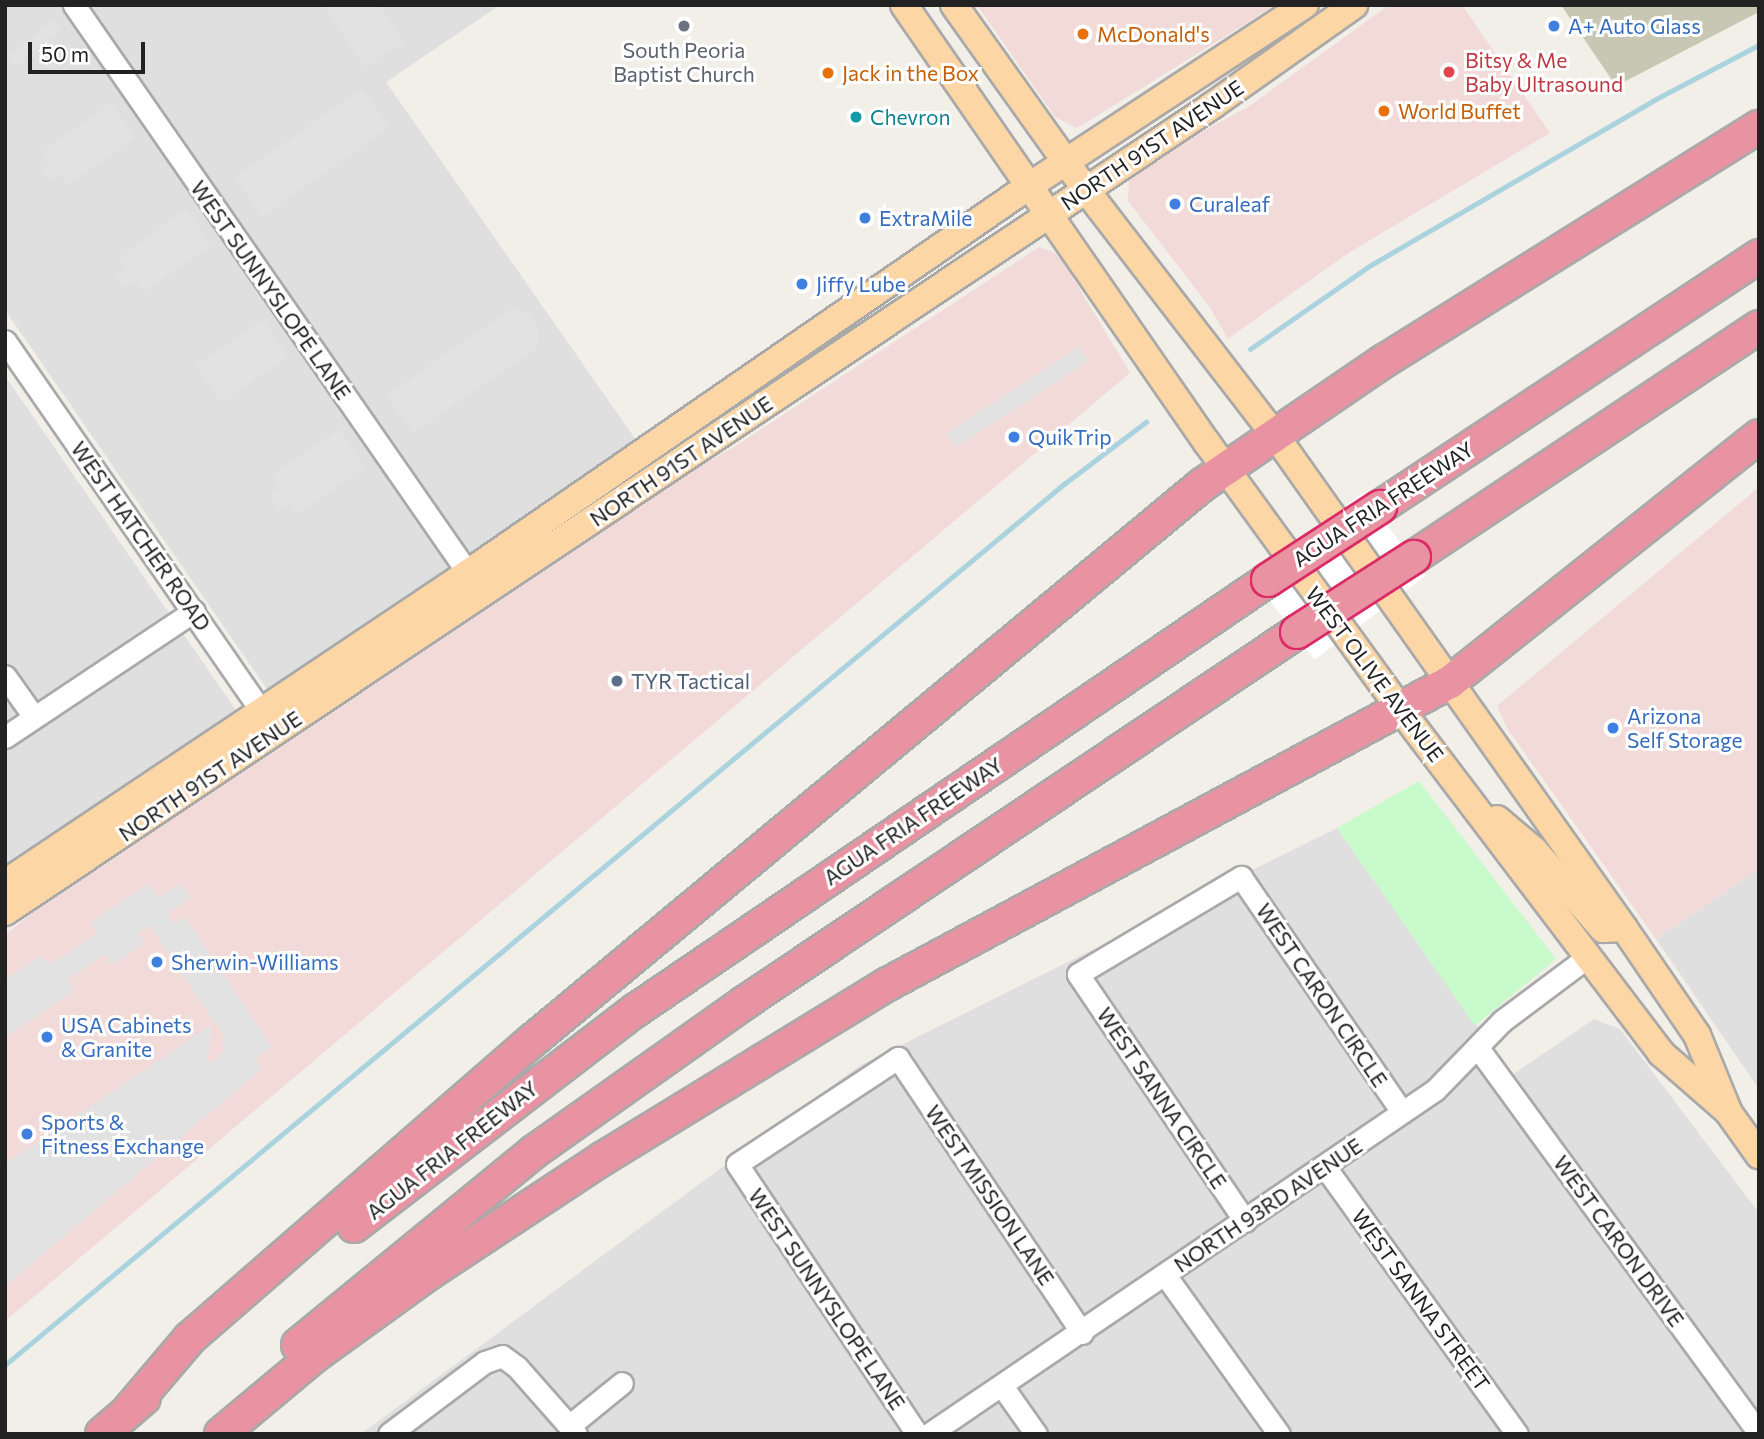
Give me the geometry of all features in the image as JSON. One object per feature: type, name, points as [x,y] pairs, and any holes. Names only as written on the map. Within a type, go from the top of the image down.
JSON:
[{"type":"highway","points":[[128,1412],[190,1338],[533,1040],[1226,469],[1384,361],[1759,127]]},
{"type":"highway","name":"AGUA FRIA FREEWAY","points":[[102,1434],[452,1148],[636,1010],[1268,580],[1759,256]]},
{"type":"highway","points":[[197,1434],[339,1309],[535,1151],[744,1003],[1297,632],[1759,327]]},
{"type":"highway","points":[[221,1434],[367,1316],[614,1152],[938,955],[1450,682],[1759,436]]},
{"type":"main road","name":"WEST OLIVE AVENUE","points":[[904,5],[1226,469],[1399,709],[1661,1053],[1729,1112],[1759,1154]]},
{"type":"main road","name":"WEST OLIVE AVENUE","points":[[954,5],[1086,190],[1275,435],[1624,928],[1698,1035],[1729,1112]]},
{"type":"main road","name":"NORTH 91ST AVENUE","points":[[475,584],[655,446],[819,331],[1066,162],[1306,5]]},
{"type":"main road","name":"NORTH 91ST AVENUE","points":[[5,912],[37,876],[475,584],[670,468],[1086,190],[1354,5]]},
{"type":"main road","points":[[819,331],[836,357]]},
{"type":"main road","points":[[655,446],[670,468]]},
{"type":"main road","points":[[1472,803],[1535,850],[1603,929],[1624,928]]},
{"type":"main road","name":"NORTH 91ST AVENUE","points":[[5,883],[37,876]]},
{"type":"street","name":"WEST SUNNYSLOPE LANE","points":[[74,5],[475,584]]},
{"type":"street","name":"WEST HATCHER ROAD","points":[[5,341],[269,722]]},
{"type":"street","points":[[5,737],[194,611]]},
{"type":"street","points":[[5,676],[34,717]]},
{"type":"street","name":"WEST CARON CIRCLE","points":[[1078,974],[1241,877],[1402,1112]]},
{"type":"street","name":"NORTH 93RD AVENUE","points":[[929,1434],[1082,1333],[1454,1076],[1502,1021],[1589,956]]},
{"type":"street","name":"WEST SANNA CIRCLE","points":[[1078,974],[1245,1221]]},
{"type":"street","name":"WEST CARON DRIVE","points":[[1478,1048],[1759,1433]]},
{"type":"street","name":"WEST MISSION LANE","points":[[737,1164],[898,1058],[1082,1333]]},
{"type":"street","name":"WEST SUNNYSLOPE LANE","points":[[737,1164],[916,1434]]},
{"type":"street","name":"WEST SANNA STREET","points":[[1325,1167],[1517,1434]]},
{"type":"street","points":[[1165,1275],[1279,1434]]},
{"type":"street","points":[[389,1434],[485,1362],[502,1356],[517,1367],[573,1430],[622,1383]]},
{"type":"street","points":[[1002,1386],[1037,1434]]},
{"type":"shaded area","points":[[5,5],[500,5],[386,82],[638,443],[269,692],[5,310]]},
{"type":"shaded area","points":[[323,5],[379,5],[403,42],[366,67]]},
{"type":"shaded area","points":[[977,5],[1276,5],[1077,128],[1055,117]]},
{"type":"shaded area","points":[[1389,5],[1462,5],[1550,133],[1350,252],[1228,339],[1209,306],[1128,201],[1129,178],[1179,144],[1248,107]]},
{"type":"shaded area","points":[[1561,5],[1759,5],[1759,12],[1616,86]]},
{"type":"shaded area","points":[[54,19],[62,29],[16,67],[7,57]]},
{"type":"shaded area","points":[[362,89],[389,128],[262,216],[235,178]]},
{"type":"shaded area","points":[[111,103],[135,138],[68,185],[60,174],[49,181],[41,169],[51,163],[43,151]]},
{"type":"shaded area","points":[[186,209],[211,246],[144,292],[136,281],[125,288],[117,277],[127,270],[119,258]]},
{"type":"shaded area","points":[[1039,247],[1054,252],[1064,263],[1130,373],[5,1321],[5,935],[77,877],[658,489],[734,447]]},
{"type":"shaded area","points":[[514,307],[529,314],[537,327],[537,348],[414,432],[387,395]]},
{"type":"shaded area","points":[[262,320],[288,357],[222,403],[196,366]]},
{"type":"shaded area","points":[[1079,347],[1088,361],[956,447],[946,433]]},
{"type":"shaded area","points":[[5,376],[238,713],[5,870]]},
{"type":"shaded area","points":[[339,429],[365,467],[297,514],[290,502],[280,509],[270,495],[280,488],[272,476]]},
{"type":"shaded area","points":[[1759,487],[1759,869],[1656,939],[1507,728],[1497,706]]},
{"type":"shaded area","points":[[1337,828],[1512,1075],[1594,1019],[1620,1029],[1759,1213],[1759,1434],[361,1434],[859,1066]]},
{"type":"shaded area","points":[[1759,869],[1759,1089],[1656,939]]},
{"type":"shaded area","points":[[148,884],[158,898],[180,884],[190,898],[167,914],[174,924],[185,917],[272,1047],[255,1059],[262,1069],[5,1286],[5,1164],[211,1025],[208,1061],[214,1062],[224,1051],[223,1035],[149,925],[138,933],[145,943],[112,965],[104,955],[67,980],[74,991],[5,1037],[5,980],[42,955],[49,965],[97,933],[91,922]]},
{"type":"green space","points":[[1419,781],[1556,959],[1475,1026],[1337,828]]},
{"type":"pier","points":[[1363,493],[1426,576],[1315,660],[1252,577]]},
{"type":"waterway","points":[[1250,349],[1371,265],[1656,99],[1759,45]]},
{"type":"waterway","points":[[5,1365],[1064,484],[1146,422]]},
{"type":"place","name":"South Peoria Baptist Church","points":[[684,26]]},
{"type":"place","name":"A+ Auto Glass","points":[[1554,26]]},
{"type":"place","name":"McDonald's","points":[[1083,34]]},
{"type":"place","name":"Bitsy & Me Baby Ultrasound","points":[[1449,72]]},
{"type":"place","name":"Jack in the Box","points":[[828,73]]},
{"type":"place","name":"World Buffet","points":[[1384,111]]},
{"type":"place","name":"Chevron","points":[[856,117]]},
{"type":"place","name":"Curaleaf","points":[[1175,204]]},
{"type":"place","name":"ExtraMile","points":[[865,218]]},
{"type":"place","name":"Jiffy Lube","points":[[802,284]]},
{"type":"place","name":"QuikTrip","points":[[1014,437]]},
{"type":"place","name":"TYR Tactical","points":[[617,681]]},
{"type":"place","name":"Arizona Self Storage","points":[[1613,728]]},
{"type":"place","name":"Sherwin-Williams","points":[[157,962]]},
{"type":"place","name":"USA Cabinets & Granite","points":[[47,1037]]},
{"type":"place","name":"Sports & Fitness Exchange","points":[[27,1134]]}]
